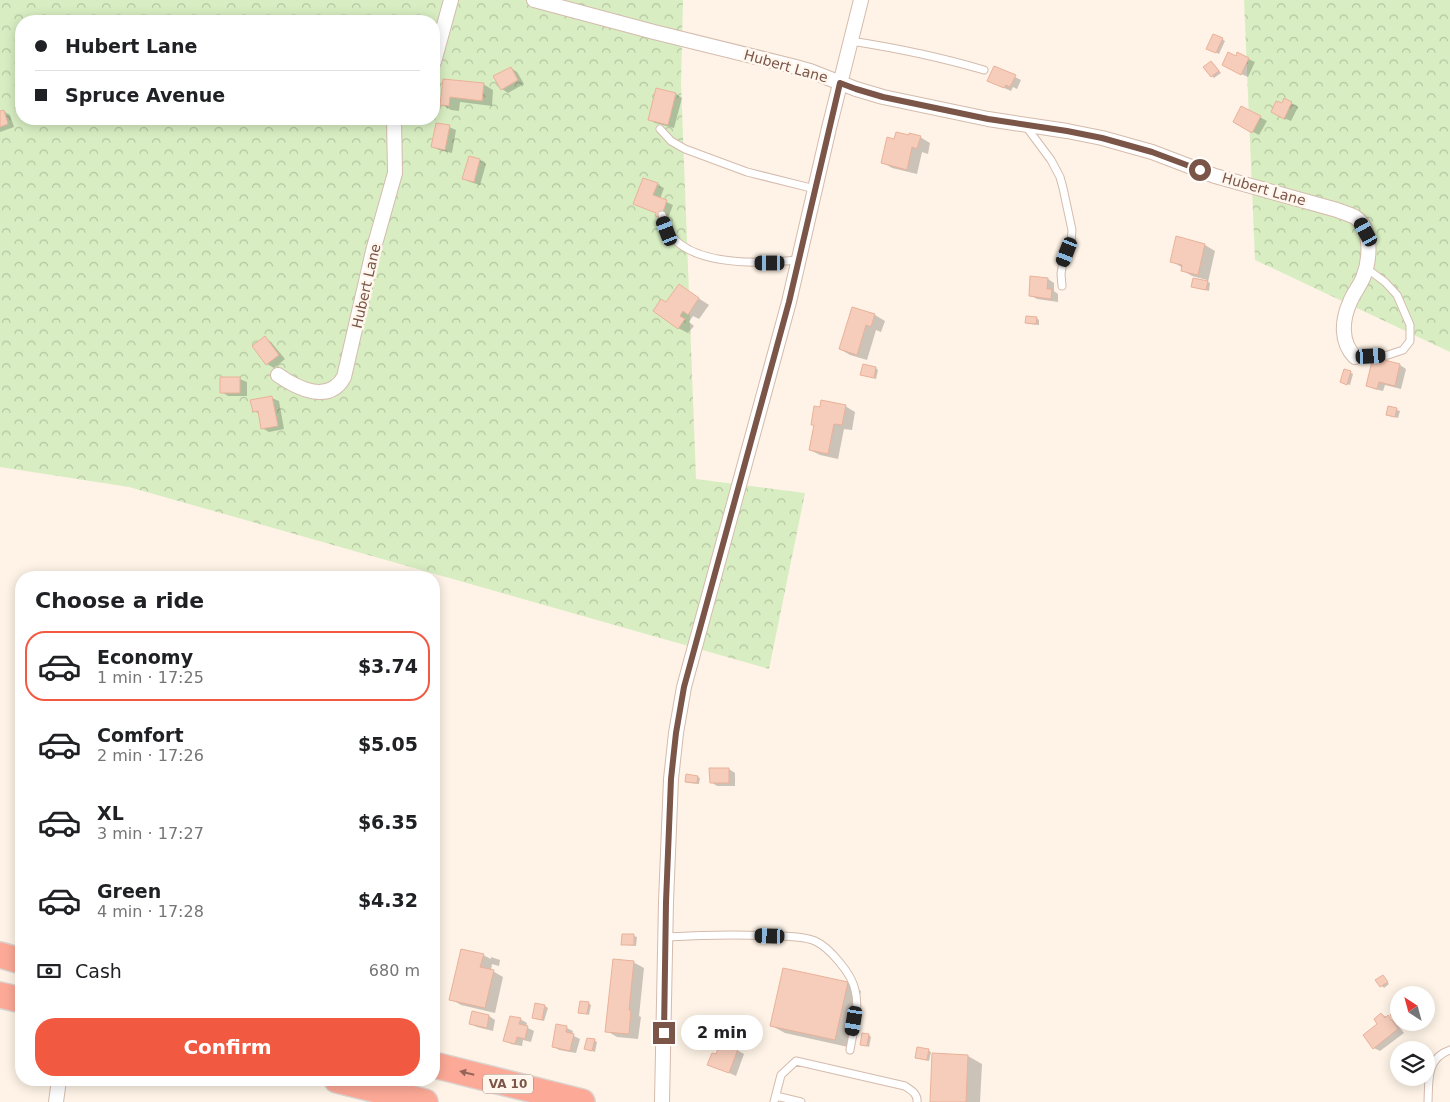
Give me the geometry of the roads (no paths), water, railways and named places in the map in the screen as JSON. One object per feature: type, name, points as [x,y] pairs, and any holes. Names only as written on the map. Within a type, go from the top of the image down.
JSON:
[{"type":"highway","points":[[0,955],[15,959]]},
{"type":"highway","points":[[0,995],[15,999]]},
{"type":"highway","name":"VA 10","points":[[440,1066],[582,1102]]},
{"type":"highway","points":[[362,1086],[425,1102]]},
{"type":"street","points":[[440,40],[451,0]]},
{"type":"street","name":"Hubert Lane","points":[[534,0],[792,66],[883,97],[988,119],[1102,138],[1152,152],[1215,176],[1337,210],[1354,217],[1361,223],[1366,232],[1368,242],[1366,268],[1363,278],[1350,301],[1344,318],[1343,330],[1345,340],[1350,352],[1355,357]]},
{"type":"street","points":[[662,1102],[671,779],[684,687],[786,311],[861,0]]},
{"type":"street","name":"Hubert Lane","points":[[278,375],[299,387],[324,393],[340,384],[344,377],[373,252],[395,173],[394,125]]},
{"type":"street","points":[[56,1102],[58,1086]]},
{"type":"lane","points":[[851,41],[899,48],[984,70]]},
{"type":"lane","points":[[1025,125],[1051,160],[1060,177],[1063,188],[1072,230],[1071,242],[1062,267],[1062,286]]},
{"type":"lane","points":[[660,129],[672,141],[685,149],[747,172],[815,189]]},
{"type":"lane","points":[[662,215],[667,231],[675,240],[684,248],[702,255],[746,263],[798,260]]},
{"type":"lane","points":[[1355,357],[1388,355],[1403,350],[1410,342],[1410,325],[1397,295],[1385,282],[1366,268]]},
{"type":"lane","points":[[666,938],[709,935],[784,936],[810,939],[821,944],[851,976],[856,990],[857,1006],[850,1050]]},
{"type":"lane","points":[[1428,1102],[1430,1071],[1433,1062],[1440,1054],[1450,1050]]},
{"type":"lane","points":[[801,1102],[775,1099],[781,1075],[796,1061],[904,1086],[914,1091],[918,1099],[917,1102]]}]
